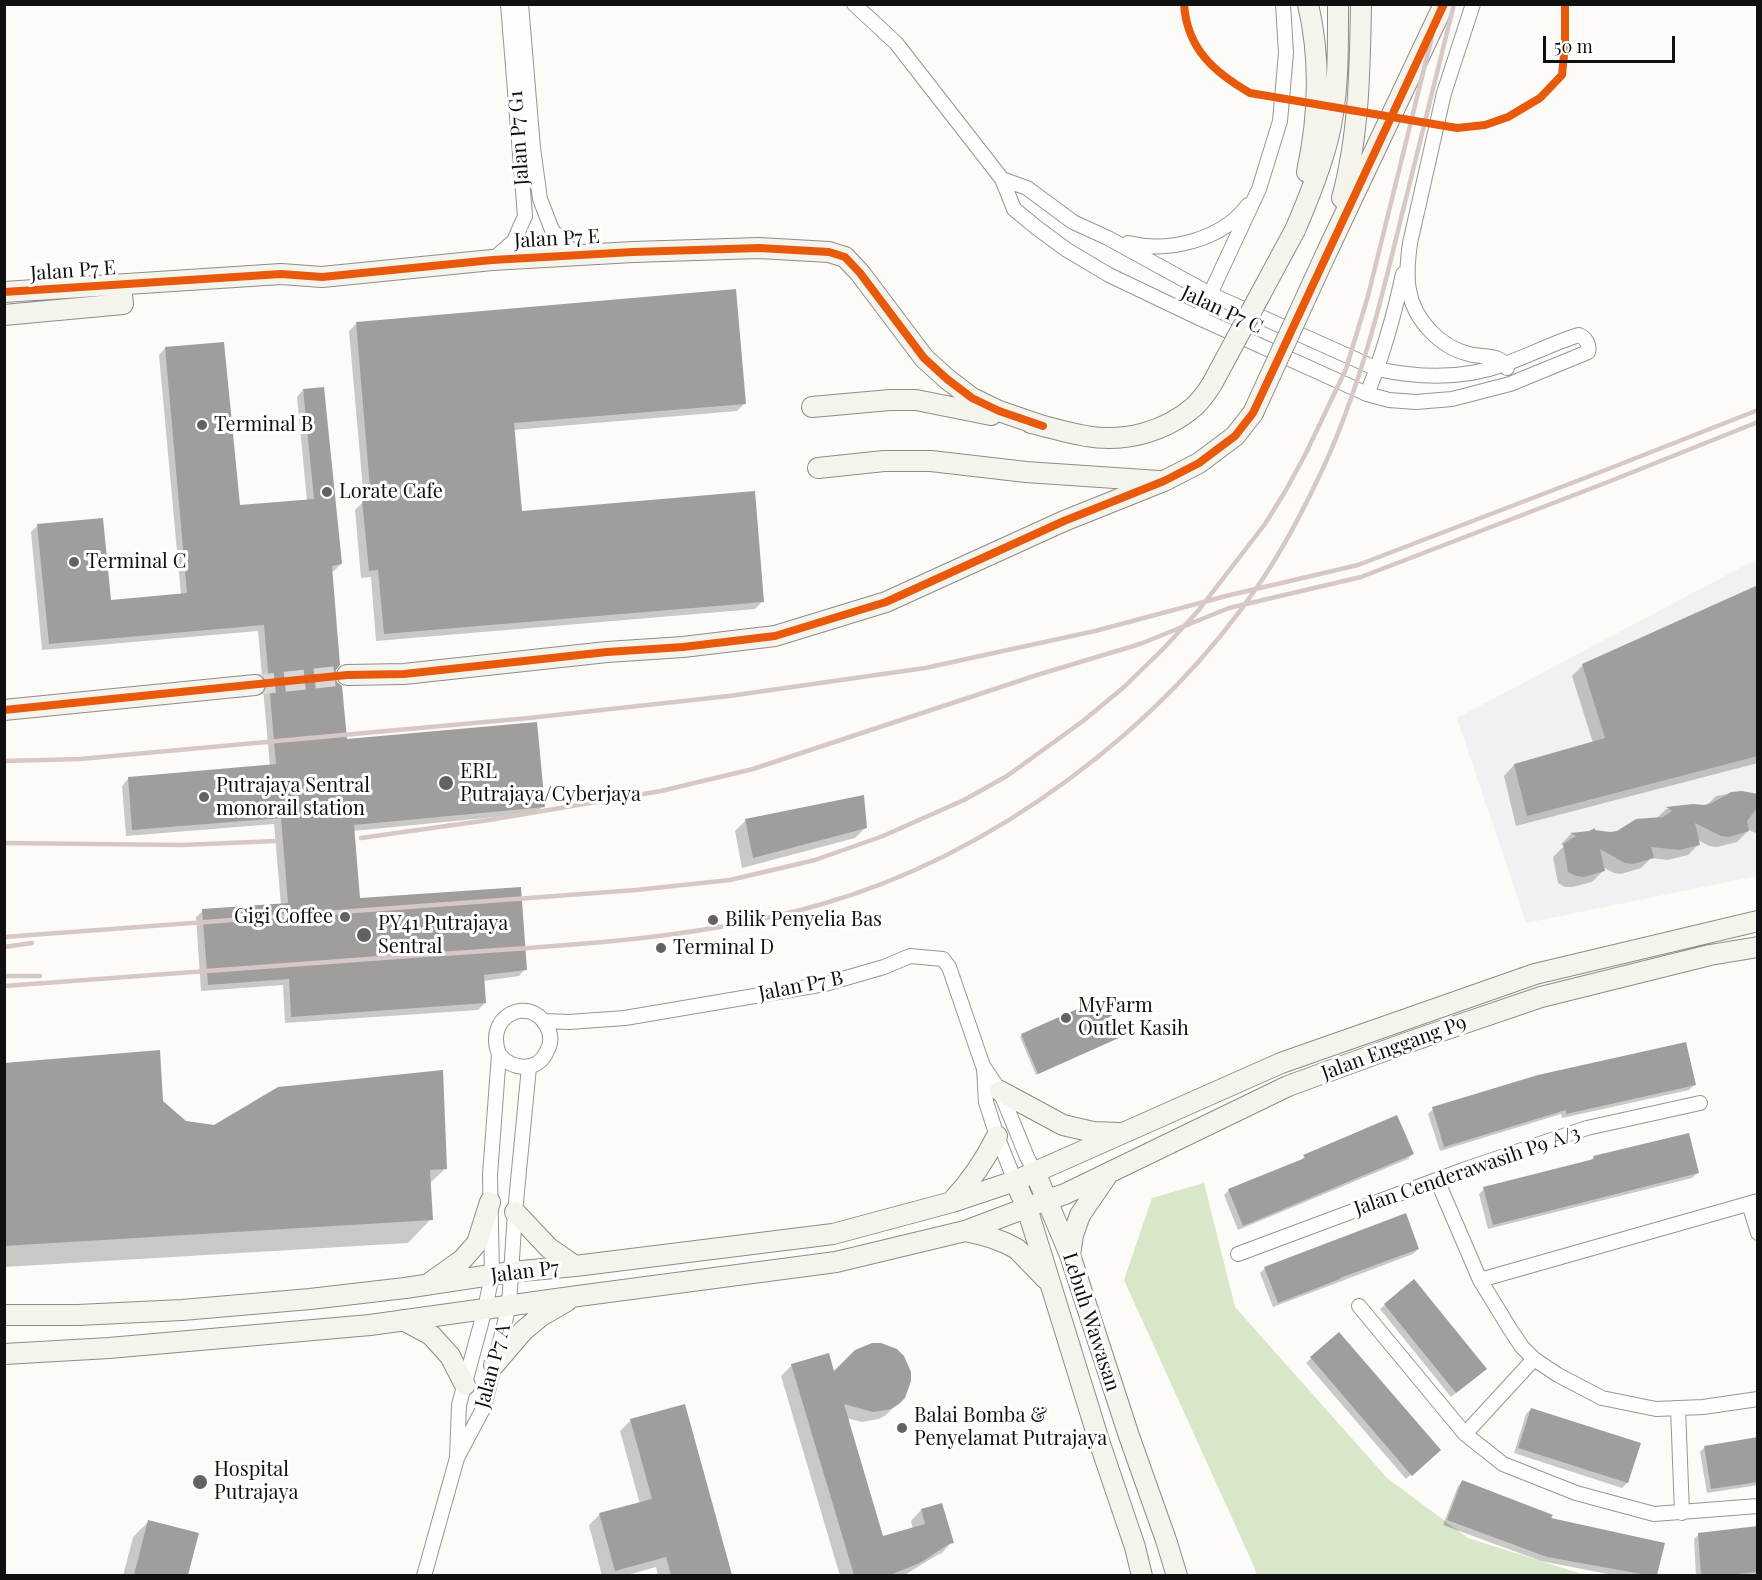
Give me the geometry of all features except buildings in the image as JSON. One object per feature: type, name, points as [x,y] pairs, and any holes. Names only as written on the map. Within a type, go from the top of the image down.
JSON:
[{"type":"main road","points":[[1295,230],[1312,149],[1316,105],[1318,64],[1308,4]]},
{"type":"main road","points":[[812,407],[916,400],[1087,437],[1117,439],[1141,435],[1167,425],[1196,406],[1212,384],[1295,230],[1318,176],[1329,137],[1335,98],[1338,69],[1338,4]]},
{"type":"main road","points":[[1325,256],[1350,170],[1356,118],[1361,4]]},
{"type":"main road","points":[[348,675],[404,674],[775,636],[886,602],[1064,521],[1164,481],[1199,463],[1235,436],[1253,413],[1444,4]]},
{"type":"main road","name":"Jalan P7 E","points":[[4,315],[122,294],[281,274],[322,277],[492,260],[576,255],[759,248],[829,252],[845,257],[866,280],[924,358],[947,380],[972,398],[999,411],[1043,426]]},
{"type":"main road","name":"Jalan P7 E","points":[[4,292],[122,294]]},
{"type":"main road","points":[[818,468],[884,461],[931,461],[1026,472],[1164,481]]},
{"type":"main road","points":[[4,710],[255,686]]},
{"type":"main road","name":"Jalan Enggang P9","points":[[1123,1133],[1281,1063],[1535,974],[1758,921]]},
{"type":"main road","name":"Jalan Enggang P9","points":[[1027,1209],[1065,1194],[1288,1086],[1406,1043],[1541,997],[1710,955],[1758,946]]},
{"type":"main road","points":[[1000,1090],[1063,1125],[1093,1132],[1123,1133]]},
{"type":"main road","name":"Jalan P7","points":[[4,1315],[78,1315],[182,1310],[310,1299],[833,1234],[952,1202],[1015,1181],[1123,1133]]},
{"type":"main road","points":[[952,1202],[971,1181],[997,1136]]},
{"type":"main road","name":"Lebuh Wawasan","points":[[1035,1172],[1070,1255],[1177,1575]]},
{"type":"main road","points":[[1070,1255],[1073,1235],[1080,1215],[1108,1173]]},
{"type":"main road","name":"Lebuh Wawasan","points":[[1015,1181],[1027,1209],[1048,1282],[1135,1547],[1142,1575]]},
{"type":"main road","points":[[426,1285],[462,1260],[477,1243],[490,1202]]},
{"type":"main road","name":"Jalan P7","points":[[4,1354],[370,1325],[836,1262],[965,1231],[1027,1209]]},
{"type":"main road","points":[[515,1212],[549,1248],[575,1266]]},
{"type":"main road","points":[[965,1231],[1001,1240],[1017,1249],[1048,1282]]},
{"type":"main road","points":[[494,1365],[523,1331],[541,1316],[578,1296]]},
{"type":"main road","points":[[403,1320],[431,1335],[450,1356],[465,1385]]},
{"type":"main road","points":[[1166,1540],[1186,1575]]},
{"type":"street","name":"Jalan P7 G1","points":[[492,260],[514,241],[525,216],[508,4]]},
{"type":"street","name":"Jalan P7 G1","points":[[521,4],[533,148],[540,199],[552,230],[576,255]]},
{"type":"street","name":"Jalan P7 C","points":[[854,4],[896,43],[1002,179],[1014,209],[1067,250],[1109,275],[1199,318],[1366,394],[1389,400],[1416,402],[1452,399],[1510,384],[1588,352],[1587,340],[1578,335],[1505,364],[1476,372],[1448,375],[1401,374],[1377,369],[1210,294],[1108,238],[1073,222],[1027,188],[1002,179]]},
{"type":"street","points":[[1199,318],[1259,189],[1280,121],[1286,53],[1283,4]]},
{"type":"street","points":[[1366,394],[1389,334],[1444,93],[1473,4]]},
{"type":"street","points":[[1108,238],[1143,247],[1187,243],[1210,235],[1228,225],[1246,208],[1259,189]]},
{"type":"street","points":[[1410,243],[1407,266],[1408,289],[1413,308],[1436,338],[1470,355],[1502,360],[1510,384]]},
{"type":"street","name":"Jalan P7 B","points":[[502,1274],[490,1202],[499,1054],[495,1039],[497,1027],[505,1017],[516,1012],[528,1012],[544,1021],[569,1022],[625,1018],[825,984],[884,967],[910,956],[943,959],[949,967],[983,1066],[986,1102],[1015,1181]]},
{"type":"street","points":[[499,1054],[509,1064],[522,1067],[529,1067],[539,1062],[547,1053],[550,1042],[549,1031],[544,1021]]},
{"type":"street","name":"Jalan P7 B","points":[[983,1066],[1000,1090],[1035,1172]]},
{"type":"street","points":[[502,1274],[515,1212],[529,1067]]},
{"type":"street","name":"Jalan Cenderawasih P9 A/3","points":[[1238,1254],[1437,1180],[1587,1128],[1700,1103]]},
{"type":"street","points":[[1437,1180],[1480,1280],[1510,1329],[1522,1347],[1534,1359],[1558,1376],[1602,1398],[1656,1409],[1703,1407],[1758,1399]]},
{"type":"street","points":[[1480,1280],[1753,1202],[1758,1233]]},
{"type":"street","name":"Jalan P7 A","points":[[424,1575],[457,1458],[484,1407],[509,1305],[502,1274]]},
{"type":"street","name":"Jalan P7 A","points":[[457,1458],[459,1405],[485,1309],[502,1274]]},
{"type":"street","points":[[1359,1306],[1465,1434],[1503,1464],[1576,1493],[1654,1514],[1758,1506]]},
{"type":"street","points":[[1465,1434],[1534,1359]]},
{"type":"street","points":[[1678,1408],[1682,1513]]},
{"type":"shaded area","points":[[1757,559],[1757,876],[1526,923],[1457,718]]},
{"type":"green space","points":[[1204,1183],[1235,1307],[1387,1478],[1468,1538],[1585,1575],[1257,1575],[1124,1280],[1152,1198]]},
{"type":"tunnel","points":[[255,685],[347,675]]},
{"type":"railway","points":[[4,937],[636,890],[730,880],[815,860],[883,836],[964,800],[1007,776],[1083,721],[1124,687],[1164,648],[1198,611],[1265,524],[1286,490],[1346,369],[1368,296],[1440,4]]},
{"type":"railway","points":[[4,986],[573,945],[722,927],[819,905],[884,883],[947,854],[1009,820],[1068,780],[1124,735],[1175,687],[1221,635],[1262,580],[1287,538],[1324,466],[1359,375],[1386,281],[1454,4]]},
{"type":"railway","points":[[4,761],[80,759],[529,718],[729,696],[925,668],[1095,631],[1226,596],[1358,565],[1758,410]]},
{"type":"railway","points":[[361,838],[489,820],[661,791],[753,769],[1037,675],[1140,644],[1229,608],[1361,577],[1758,422]]},
{"type":"railway","points":[[4,843],[182,845],[276,841]]},
{"type":"railway","points":[[4,947],[32,943]]},
{"type":"railway","points":[[4,976],[40,976]]},
{"type":"cycle path","points":[[1184,4],[1191,34],[1205,58],[1225,77],[1250,93],[1457,128],[1485,125],[1508,117],[1540,98],[1562,75],[1565,4]]},
{"type":"cycle path","points":[[4,710],[347,675],[404,674],[775,636],[886,602],[1064,521],[1164,481],[1199,463],[1235,436],[1253,413],[1444,4]]},
{"type":"cycle path","points":[[4,292],[281,274],[322,277],[492,260],[633,252],[759,248],[829,252],[845,257],[860,273],[924,358],[947,379],[972,398],[999,411],[1043,426]]},
{"type":"place","name":"Terminal B","points":[[202,425]]},
{"type":"place","name":"Lorate Cafe","points":[[327,492]]},
{"type":"place","name":"Terminal C","points":[[74,562]]},
{"type":"place","name":"ERL Putrajaya/Cyberjaya","points":[[446,783]]},
{"type":"place","name":"Putrajaya Sentral monorail station","points":[[204,797]]},
{"type":"place","name":"Gigi Coffee","points":[[345,917]]},
{"type":"place","name":"Bilik Penyelia Bas","points":[[713,920]]},
{"type":"place","name":"PY41 Putrajaya Sentral","points":[[364,935]]},
{"type":"place","name":"Terminal D","points":[[661,948]]},
{"type":"place","name":"MyFarm Outlet Kasih","points":[[1066,1018]]},
{"type":"place","name":"Balai Bomba & Penyelamat Putrajaya","points":[[902,1428]]},
{"type":"place","name":"Hospital Putrajaya","points":[[200,1482]]}]
